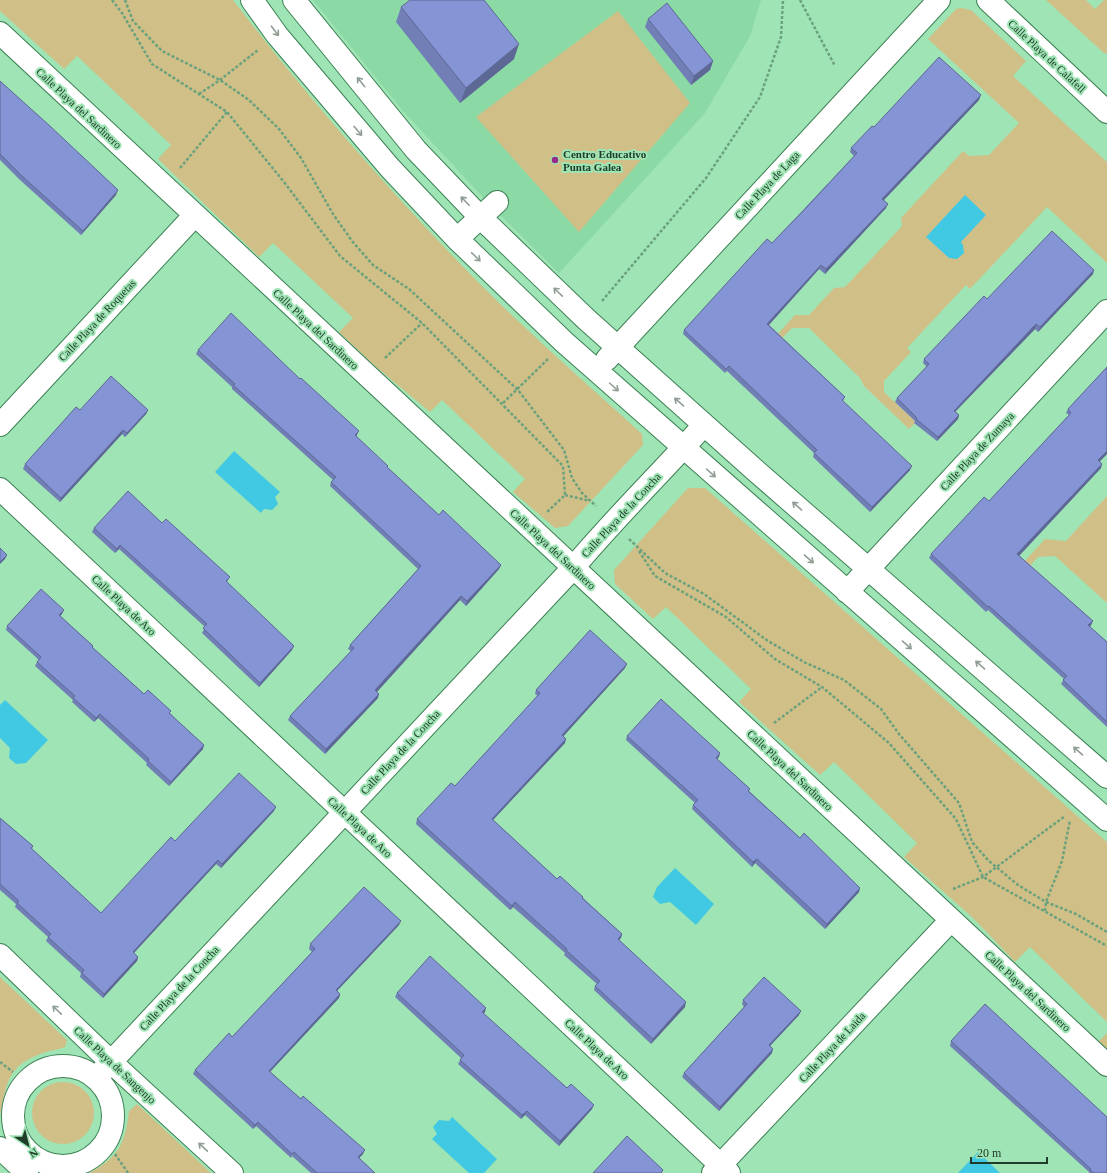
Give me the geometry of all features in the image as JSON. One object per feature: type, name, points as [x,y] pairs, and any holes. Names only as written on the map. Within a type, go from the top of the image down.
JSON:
[{"type":"street","points":[[252,0],[277,35],[390,168],[458,239],[564,342],[847,592],[1105,813]]},
{"type":"street","points":[[294,0],[416,150],[480,217],[617,347],[704,425],[1107,777]]},
{"type":"street","name":"Calle Playa de Laga","points":[[596,370],[939,0]]},
{"type":"street","name":"Calle Playa de Calafell","points":[[988,0],[1107,112]]},
{"type":"street","name":"Calle Playa del Sardinero","points":[[0,33],[194,216],[1107,1065]]},
{"type":"street","points":[[458,239],[497,202]]},
{"type":"street","name":"Calle Playa de Roquetas","points":[[0,425],[194,216]]},
{"type":"street","name":"Calle Playa de Zumaya","points":[[847,592],[1107,311]]},
{"type":"street","name":"Calle Playa de la Concha","points":[[96,1078],[573,568],[613,521],[704,425]]},
{"type":"street","name":"Calle Playa de Aro","points":[[0,489],[344,812],[721,1170]]},
{"type":"street","name":"Calle Playa de Laida","points":[[721,1170],[952,920]]},
{"type":"street","name":"Calle Playa de Sangenjo","points":[[0,955],[111,1062],[232,1173]]},
{"type":"street","points":[[61,1066],[77,1068],[96,1078],[104,1086],[112,1101],[114,1118],[110,1134],[102,1148],[90,1159],[74,1165],[33,1169],[29,1152],[7,1152],[14,1124],[14,1107],[20,1092],[30,1078],[44,1070],[61,1066]]},
{"type":"path","points":[[112,0],[122,13],[152,64],[227,112],[284,182],[340,256],[422,323],[503,403],[563,466],[565,495]]},
{"type":"path","points":[[125,0],[133,21],[162,51],[220,80],[249,100],[279,129],[301,158],[348,235],[373,265],[409,289],[518,390],[564,450],[572,478],[582,493],[613,521],[636,546],[665,573],[704,594],[768,641],[804,662],[844,680],[881,709],[899,734],[959,803],[972,842],[997,868],[1018,885],[1046,902],[1076,914],[1107,932]]},
{"type":"path","points":[[597,307],[706,178],[760,97],[781,37],[783,0]]},
{"type":"path","points":[[800,0],[835,66]]},
{"type":"path","points":[[199,94],[220,80],[260,48]]},
{"type":"path","points":[[188,160],[227,112]]},
{"type":"path","points":[[382,362],[422,323]]},
{"type":"path","points":[[503,403],[518,390],[548,358]]},
{"type":"path","points":[[565,495],[590,501]]},
{"type":"path","points":[[542,516],[565,495]]},
{"type":"path","points":[[636,546],[655,576],[726,617],[775,659],[822,687],[888,743],[956,819],[983,877],[1107,946]]},
{"type":"path","points":[[769,727],[822,687]]},
{"type":"path","points":[[951,889],[983,877],[997,868],[1071,811]]},
{"type":"path","points":[[1045,911],[1046,902],[1062,861],[1070,818]]},
{"type":"path","points":[[0,1062],[13,1072]]},
{"type":"path","points":[[115,1154],[128,1173]]},
{"type":"shaded area","points":[[0,0],[233,0],[290,73],[411,212],[475,279],[516,319],[642,434],[643,445],[568,526],[555,528],[513,492],[525,479],[442,400],[430,412],[376,367],[339,332],[353,318],[273,243],[259,257],[158,159],[171,145],[77,56],[64,69],[0,11]]},
{"type":"shaded area","name":"Centro Educativo Punta Galea","points":[[313,0],[761,0],[750,36],[705,113],[559,273],[492,207],[403,111]]},
{"type":"shaded area","points":[[1046,0],[1086,0],[1095,9],[1104,0],[1107,0],[1107,52],[1105,54]]},
{"type":"shaded area","points":[[961,8],[971,10],[1026,61],[1013,76],[1107,162],[1107,263],[1047,207],[970,289],[966,285],[907,348],[911,352],[884,381],[884,392],[916,422],[909,429],[864,386],[860,378],[809,328],[792,328],[769,351],[765,348],[795,315],[809,315],[834,288],[845,287],[902,226],[901,218],[963,151],[969,156],[989,155],[1019,123],[928,39],[956,9]]},
{"type":"shaded area","points":[[618,11],[690,103],[579,232],[476,117]]},
{"type":"shaded area","points":[[688,488],[705,488],[1107,842],[1107,1022],[1030,947],[1015,962],[973,918],[904,857],[917,843],[834,762],[820,775],[739,702],[751,689],[666,607],[653,619],[615,584],[614,570]]},
{"type":"shaded area","points":[[1107,496],[1107,603],[1055,556],[1038,557],[1020,577],[1014,573],[1045,539],[1066,541]]},
{"type":"shaded area","points":[[0,977],[67,1040],[65,1047],[31,1058],[15,1070],[7,1085],[0,1116]]},
{"type":"shaded area","points":[[1107,1033],[1107,1050],[1098,1042]]},
{"type":"shaded area","points":[[63,1082],[75,1085],[85,1091],[91,1101],[94,1113],[91,1125],[85,1135],[75,1141],[63,1144],[51,1141],[41,1135],[35,1125],[32,1113],[35,1101],[41,1091],[51,1085]]},
{"type":"shaded area","points":[[137,1104],[211,1173],[89,1173],[107,1161],[119,1148],[125,1132],[129,1111]]},
{"type":"water","points":[[965,195],[986,215],[961,242],[964,253],[957,259],[949,258],[926,237]]},
{"type":"water","points":[[234,451],[280,492],[275,497],[278,504],[272,510],[264,509],[261,513],[215,472]]},
{"type":"water","points":[[5,700],[48,740],[26,763],[16,764],[9,758],[10,748],[0,738],[0,705]]},
{"type":"water","points":[[675,868],[714,904],[696,925],[670,902],[660,904],[653,897],[657,887]]},
{"type":"water","points":[[452,1117],[497,1159],[484,1173],[469,1173],[432,1139],[437,1134],[433,1127],[439,1120],[449,1121]]},
{"type":"water","points":[[978,1152],[1000,1173],[958,1173]]},
{"type":"building","points":[[410,0],[484,0],[519,44],[466,88],[401,7]]},
{"type":"building","points":[[667,3],[713,61],[694,76],[648,19]]},
{"type":"building","points":[[939,57],[981,95],[882,199],[888,204],[826,269],[821,265],[767,324],[845,397],[842,400],[912,466],[872,507],[814,453],[817,450],[729,366],[726,369],[684,330],[767,239],[772,243],[805,209],[857,153],[851,148],[872,126],[874,127]]},
{"type":"building","points":[[0,81],[118,190],[83,231],[0,154]]},
{"type":"building","points":[[1052,231],[1094,270],[1040,327],[1036,324],[954,411],[959,415],[938,437],[916,419],[917,418],[897,398],[929,364],[924,359],[984,296],[987,299]]},
{"type":"building","points":[[231,313],[300,379],[301,378],[359,431],[355,435],[388,466],[387,467],[439,515],[443,510],[501,565],[467,601],[461,596],[375,690],[379,694],[326,749],[290,716],[354,648],[350,645],[421,566],[331,482],[336,477],[233,385],[235,384],[198,350]]},
{"type":"building","points":[[1107,367],[1107,451],[1098,460],[1102,464],[1017,554],[1093,621],[1088,625],[1107,642],[1107,722],[1063,680],[1067,676],[989,606],[988,607],[931,554],[984,497],[989,501],[1071,413],[1068,409]]},
{"type":"building","points":[[111,376],[148,410],[127,433],[123,430],[61,498],[25,464],[76,407],[80,410]]},
{"type":"building","points":[[128,491],[162,523],[166,519],[230,577],[226,581],[294,646],[260,683],[203,628],[207,624],[120,545],[117,549],[94,528]]},
{"type":"building","points":[[0,548],[7,555],[0,562]]},
{"type":"building","points":[[41,589],[64,610],[59,615],[93,646],[92,647],[144,694],[148,690],[171,711],[169,713],[204,745],[171,782],[148,761],[149,759],[100,714],[96,718],[73,698],[75,696],[37,662],[41,657],[7,626]]},
{"type":"building","points":[[590,630],[627,664],[562,735],[566,739],[492,819],[557,879],[560,876],[583,897],[582,898],[622,934],[618,939],[686,1002],[653,1039],[595,986],[600,981],[566,950],[567,949],[515,902],[512,906],[417,819],[451,783],[455,786],[540,693],[536,690]]},
{"type":"building","points":[[661,699],[720,753],[716,758],[750,789],[748,791],[800,838],[804,833],[860,888],[827,924],[757,859],[753,862],[693,805],[698,800],[627,736]]},
{"type":"building","points":[[239,773],[276,807],[222,864],[218,860],[176,905],[133,952],[138,957],[104,994],[82,973],[84,970],[48,937],[51,934],[17,903],[19,901],[0,884],[0,818],[33,846],[31,848],[101,913],[171,837],[175,841]]},
{"type":"building","points":[[364,887],[401,921],[336,990],[340,994],[269,1071],[301,1099],[303,1096],[365,1150],[358,1157],[375,1173],[317,1173],[294,1152],[292,1154],[258,1122],[255,1125],[195,1070],[229,1033],[232,1037],[315,949],[310,944]]},
{"type":"building","points":[[430,956],[486,1008],[482,1012],[567,1088],[571,1084],[594,1105],[560,1141],[527,1111],[522,1115],[460,1060],[464,1055],[397,993]]},
{"type":"building","points":[[764,977],[801,1011],[769,1045],[773,1049],[720,1107],[684,1073],[747,1004],[743,1000]]},
{"type":"building","points":[[985,1004],[1107,1117],[1107,1173],[1094,1173],[1090,1170],[1091,1169],[951,1041]]},
{"type":"building","points":[[627,1136],[663,1170],[661,1173],[593,1173]]},
{"type":"place","name":"Centro Educativo Punta Galea","points":[[555,160]]}]
